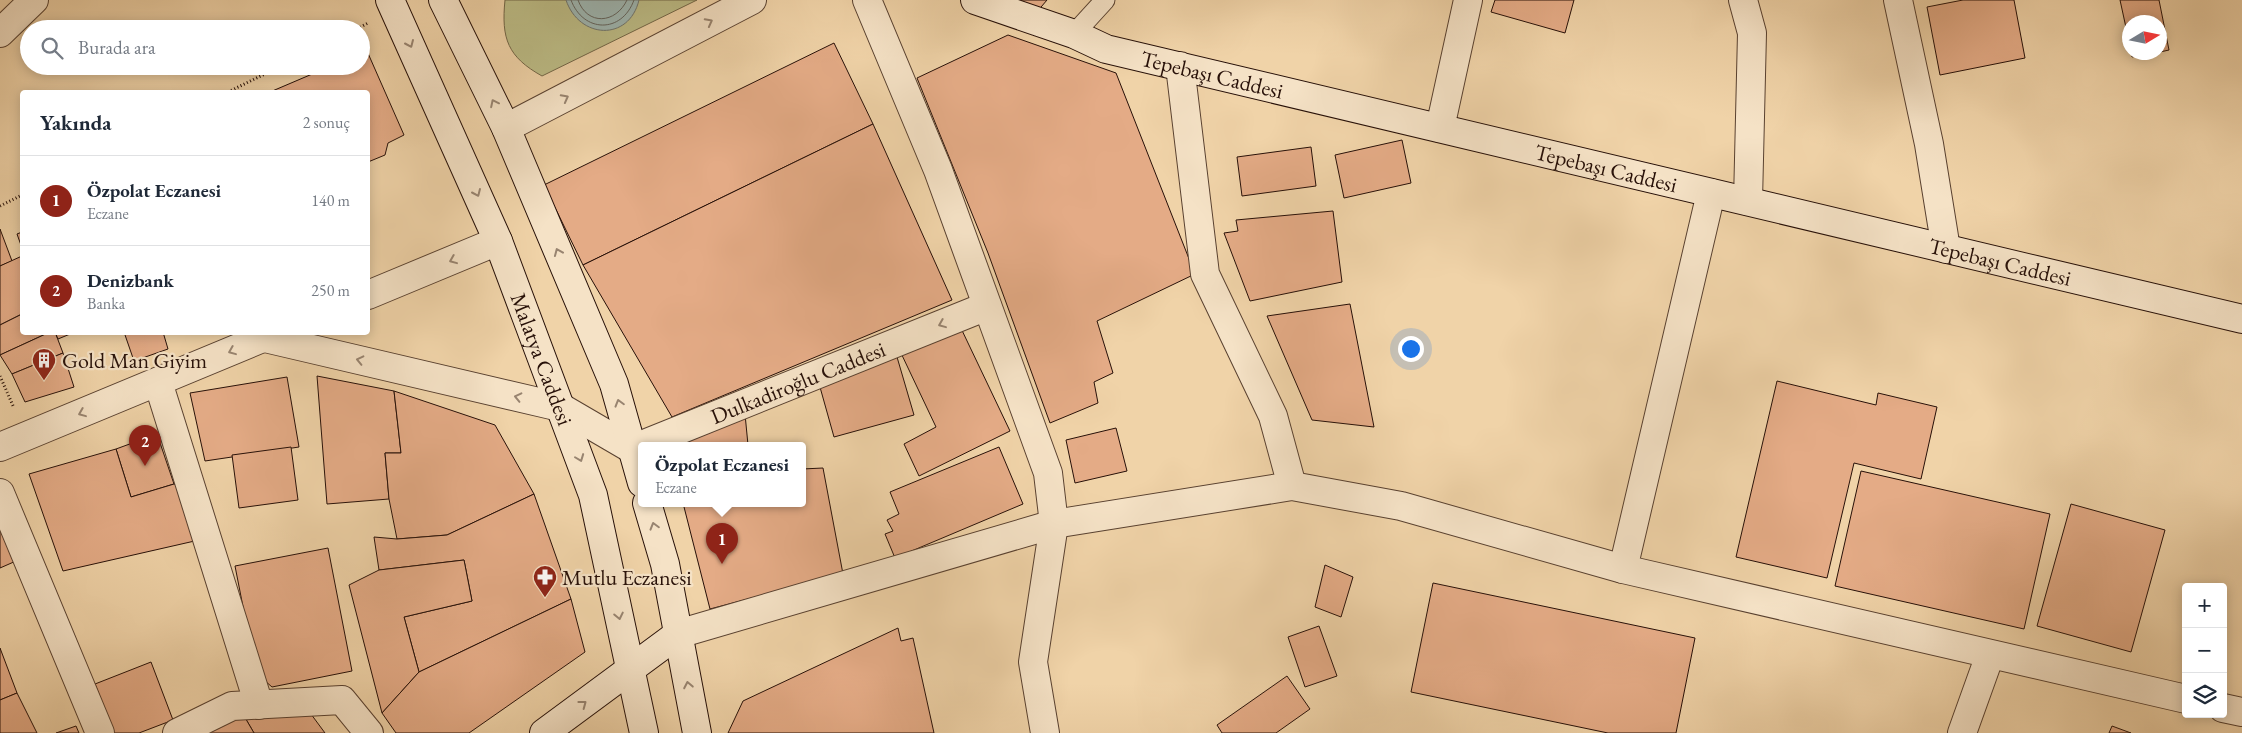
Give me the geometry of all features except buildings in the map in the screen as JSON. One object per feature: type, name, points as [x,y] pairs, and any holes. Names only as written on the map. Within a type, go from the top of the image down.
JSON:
[{"type":"street","points":[[0,33],[34,0]]},
{"type":"street","name":"Malatya Caddesi","points":[[390,0],[498,241],[593,495],[644,733]]},
{"type":"street","points":[[506,128],[752,0]]},
{"type":"street","points":[[867,0],[938,170],[1048,473],[1054,524],[1033,662],[1046,733]]},
{"type":"street","name":"Tepebaşı Caddesi","points":[[975,0],[1074,34],[1106,49],[2242,319]]},
{"type":"street","points":[[1440,128],[1468,0]]},
{"type":"street","points":[[1742,0],[1752,33],[1748,201]]},
{"type":"street","points":[[1898,0],[1929,144],[1946,249]]},
{"type":"street","points":[[446,1],[506,128],[614,384],[638,469]]},
{"type":"street","points":[[1180,66],[1205,274],[1273,416],[1292,486]]},
{"type":"street","points":[[1623,569],[1711,193]]},
{"type":"street","points":[[370,294],[498,241]]},
{"type":"street","name":"Dulkadiroğlu Caddesi","points":[[649,442],[987,306]]},
{"type":"street","points":[[0,447],[271,335],[560,407],[632,449]]},
{"type":"street","points":[[158,382],[259,705]]},
{"type":"street","name":"Dulkadiroğlu Caddesi","points":[[632,449],[638,447]]},
{"type":"street","points":[[544,733],[678,634],[1054,524],[1292,486],[1401,506],[1623,569],[2182,698]]},
{"type":"street","points":[[0,493],[100,733]]},
{"type":"street","points":[[648,507],[664,564],[697,733]]},
{"type":"street","points":[[1962,733],[1990,655]]},
{"type":"street","points":[[177,733],[232,706],[342,700],[369,733]]},
{"type":"street","points":[[2227,709],[2242,712]]},
{"type":"lane","points":[[1074,34],[1105,0]]},
{"type":"path","points":[[232,90],[263,75]]},
{"type":"path","points":[[0,206],[20,196]]},
{"type":"green space","points":[[505,0],[697,0],[542,76],[521,62],[509,46],[504,26]]},
{"type":"water","points":[[566,0],[639,0],[634,14],[625,23],[615,29],[604,30],[592,28],[581,22],[572,13]]},
{"type":"place","name":"Gold Man Giyim","points":[[44,381]]},
{"type":"place","name":"Denizbank","points":[[145,466]]},
{"type":"place","name":"Özpolat Eczanesi","points":[[722,564]]},
{"type":"place","name":"Mutlu Eczanesi","points":[[545,598]]}]
